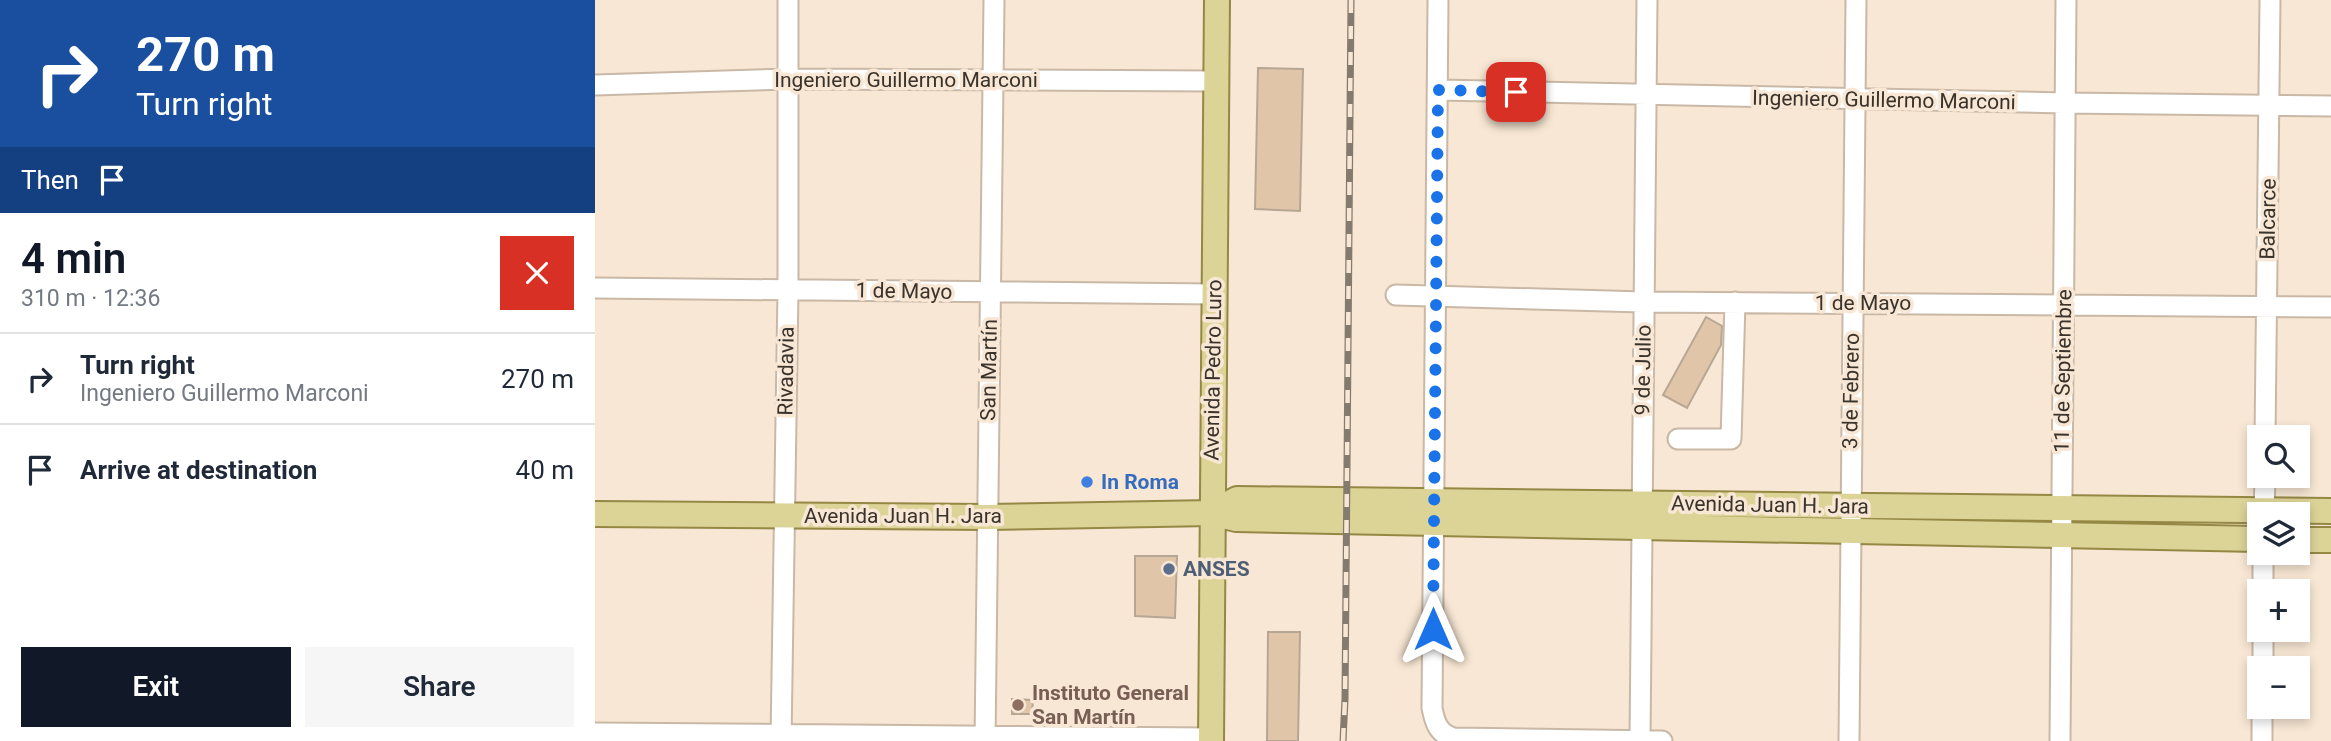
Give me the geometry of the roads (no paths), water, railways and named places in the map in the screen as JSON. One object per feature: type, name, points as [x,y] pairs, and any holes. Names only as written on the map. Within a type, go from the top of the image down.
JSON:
[{"type":"main road","name":"Avenida Pedro Luro","points":[[1211,739],[1217,0]]},
{"type":"main road","name":"Avenida Juan H. Jara","points":[[595,514],[988,517],[1212,513],[1237,519],[1434,512],[1641,515],[1850,506],[2247,512]]},
{"type":"main road","name":"Avenida Juan H. Jara","points":[[2310,511],[2331,511]]},
{"type":"main road","name":"Avenida Juan H. Jara","points":[[1641,515],[1849,531],[2247,539]]},
{"type":"main road","points":[[2310,540],[2331,540]]},
{"type":"street","name":"Rivadavia","points":[[781,738],[788,290],[788,0]]},
{"type":"street","name":"San Martín","points":[[986,739],[994,0]]},
{"type":"street","points":[[1439,0],[1433,708],[1439,729],[1453,738],[1662,741]]},
{"type":"street","name":"9 de Julio","points":[[1640,741],[1647,0]]},
{"type":"street","name":"3 de Febrero","points":[[1849,741],[1856,0]]},
{"type":"street","name":"11 de Septiembre","points":[[2060,741],[2066,0]]},
{"type":"street","name":"Balcarce","points":[[2265,425],[2270,0]]},
{"type":"street","name":"Ingeniero Guillermo Marconi","points":[[595,85],[789,79],[1216,81]]},
{"type":"street","name":"Ingeniero Guillermo Marconi","points":[[1438,90],[2331,106]]},
{"type":"street","name":"1 de Mayo","points":[[595,288],[1214,294]]},
{"type":"street","name":"1 de Mayo","points":[[1396,295],[1643,302],[2331,307]]},
{"type":"street","points":[[1678,439],[1731,439],[1735,302]]},
{"type":"street","points":[[2262,719],[2262,741]]},
{"type":"street","points":[[595,733],[781,738],[1211,739]]},
{"type":"railway","points":[[1343,741],[1351,0]]},
{"type":"place","name":"In Roma","points":[[1087,482]]},
{"type":"place","name":"ANSES","points":[[1169,569]]},
{"type":"place","name":"Instituto General San Martín","points":[[1018,705]]}]
